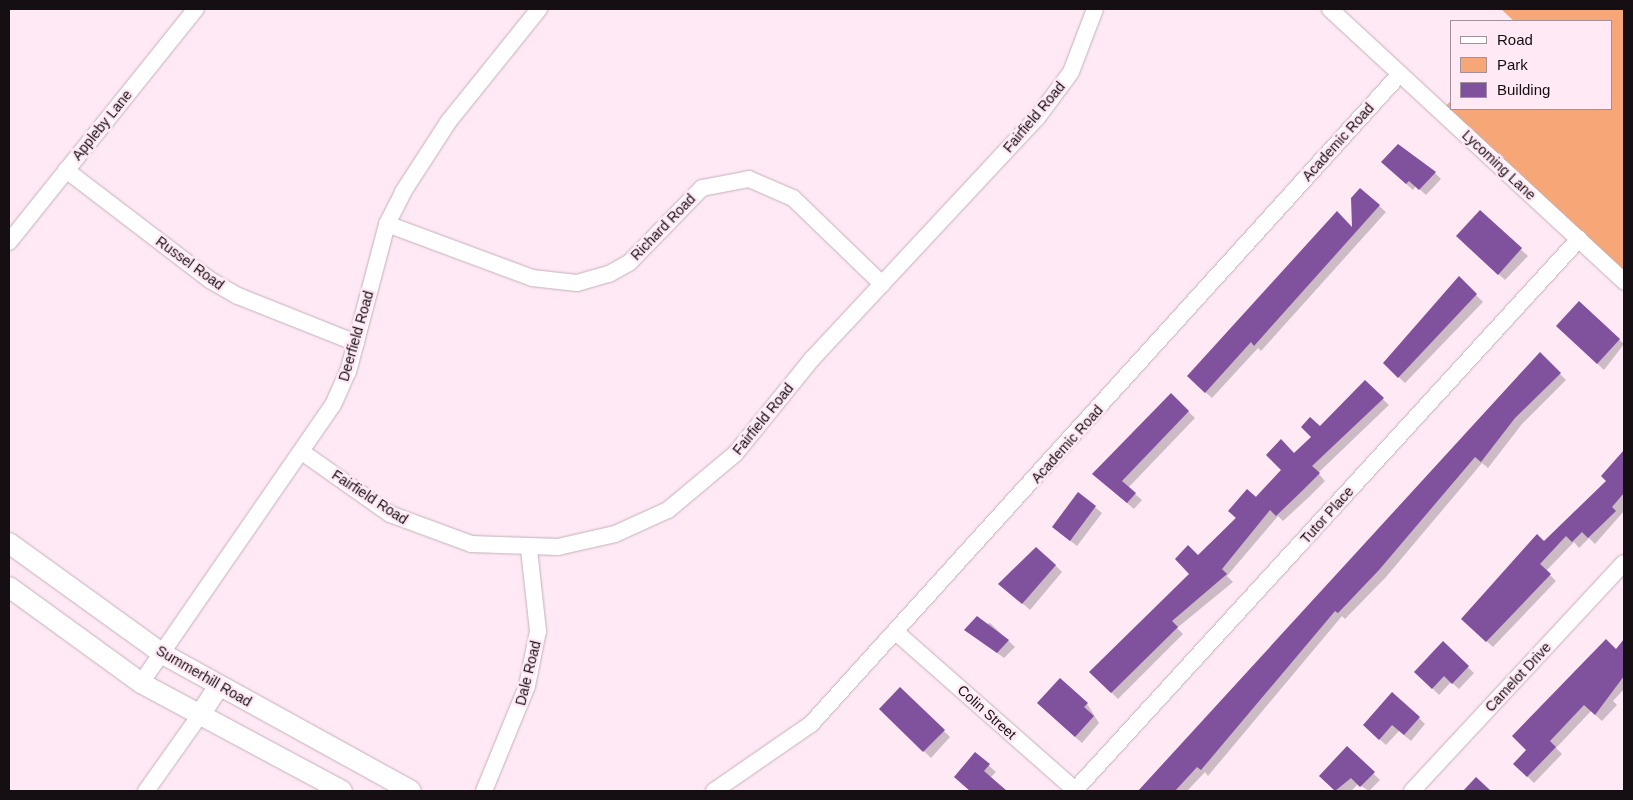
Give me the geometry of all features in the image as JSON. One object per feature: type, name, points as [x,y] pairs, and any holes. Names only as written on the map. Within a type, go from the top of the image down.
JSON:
[{"type":"street","name":"Appleby Lane","points":[[9,242],[196,9]]},
{"type":"street","name":"Deerfield Road","points":[[141,683],[163,654],[333,405],[356,342],[388,224],[449,121],[539,9]]},
{"type":"street","name":"Fairfield Road","points":[[302,452],[365,498],[416,526],[472,544],[529,549],[615,534],[692,494],[735,454],[812,359],[1057,92],[1082,50],[1095,9]]},
{"type":"street","name":"Lycoming Lane","points":[[1330,9],[1624,280]]},
{"type":"street","name":"Academic Road","points":[[714,791],[811,724],[897,633],[1400,74]]},
{"type":"street","name":"Russel Road","points":[[66,170],[210,280],[238,296],[356,342]]},
{"type":"street","name":"Richard Road","points":[[388,224],[532,278],[577,283],[609,274],[629,263],[702,188],[749,179],[793,198],[882,284]]},
{"type":"street","name":"Tutor Place","points":[[1076,791],[1579,239]]},
{"type":"street","name":"Summerhill Road","points":[[9,543],[163,654],[410,791]]},
{"type":"street","name":"Dale Road","points":[[484,791],[527,686],[538,632],[529,549]]},
{"type":"street","name":"Camelot Drive","points":[[1412,791],[1624,563]]},
{"type":"street","points":[[9,587],[141,683],[342,791]]},
{"type":"street","name":"Colin Street","points":[[897,633],[1076,791]]},
{"type":"street","points":[[146,791],[219,686]]},
{"type":"green space","points":[[1501,9],[1624,9],[1624,281],[1440,111],[1450,102],[1450,110],[1613,110],[1613,20],[1513,20]]},
{"type":"building","points":[[1398,144],[1436,172],[1419,190],[1409,181],[1406,184],[1381,162]]},
{"type":"building","points":[[1360,188],[1380,205],[1254,346],[1251,342],[1205,393],[1187,376],[1337,211],[1352,227],[1351,198]]},
{"type":"building","points":[[1480,210],[1522,248],[1498,275],[1456,236]]},
{"type":"building","points":[[1459,276],[1477,294],[1398,378],[1383,363]]},
{"type":"building","points":[[1579,301],[1620,339],[1597,364],[1556,326]]},
{"type":"building","points":[[1540,352],[1561,373],[1515,418],[1481,462],[1475,457],[1379,570],[1338,613],[1335,611],[1201,770],[1197,767],[1175,791],[1138,791]]},
{"type":"building","points":[[1365,380],[1384,398],[1312,466],[1320,473],[1302,491],[1276,516],[1270,510],[1222,569],[1227,574],[1172,621],[1178,627],[1111,693],[1089,672],[1189,574],[1175,559],[1188,545],[1198,555],[1236,518],[1228,511],[1247,489],[1256,497],[1281,470],[1266,455],[1281,439],[1294,453],[1311,437],[1301,427],[1310,417],[1320,426]]},
{"type":"building","points":[[1171,393],[1189,411],[1122,481],[1136,493],[1127,503],[1092,474]]},
{"type":"building","points":[[1624,450],[1624,493],[1612,507],[1616,511],[1588,538],[1582,532],[1572,542],[1566,536],[1540,564],[1551,574],[1486,642],[1461,619],[1537,534],[1544,541],[1606,481],[1601,476]]},
{"type":"building","points":[[1078,492],[1096,506],[1070,541],[1052,527]]},
{"type":"building","points":[[1036,547],[1056,565],[1022,604],[998,584]]},
{"type":"building","points":[[977,616],[1009,640],[997,653],[964,630]]},
{"type":"building","points":[[1606,639],[1616,649],[1624,639],[1624,676],[1595,715],[1584,705],[1550,741],[1556,747],[1527,777],[1513,764],[1526,750],[1512,736]]},
{"type":"building","points":[[1443,641],[1469,666],[1452,684],[1444,676],[1432,689],[1414,672]]},
{"type":"building","points":[[1060,678],[1088,703],[1084,707],[1094,716],[1075,737],[1037,703]]},
{"type":"building","points":[[900,687],[945,730],[923,752],[879,709]]},
{"type":"building","points":[[1392,692],[1420,717],[1404,735],[1392,725],[1379,740],[1363,725]]},
{"type":"building","points":[[1347,746],[1375,772],[1360,787],[1351,778],[1335,791],[1319,776]]},
{"type":"building","points":[[975,752],[990,764],[984,771],[1007,791],[970,791],[954,777]]},
{"type":"building","points":[[1476,777],[1491,791],[1463,791]]}]
